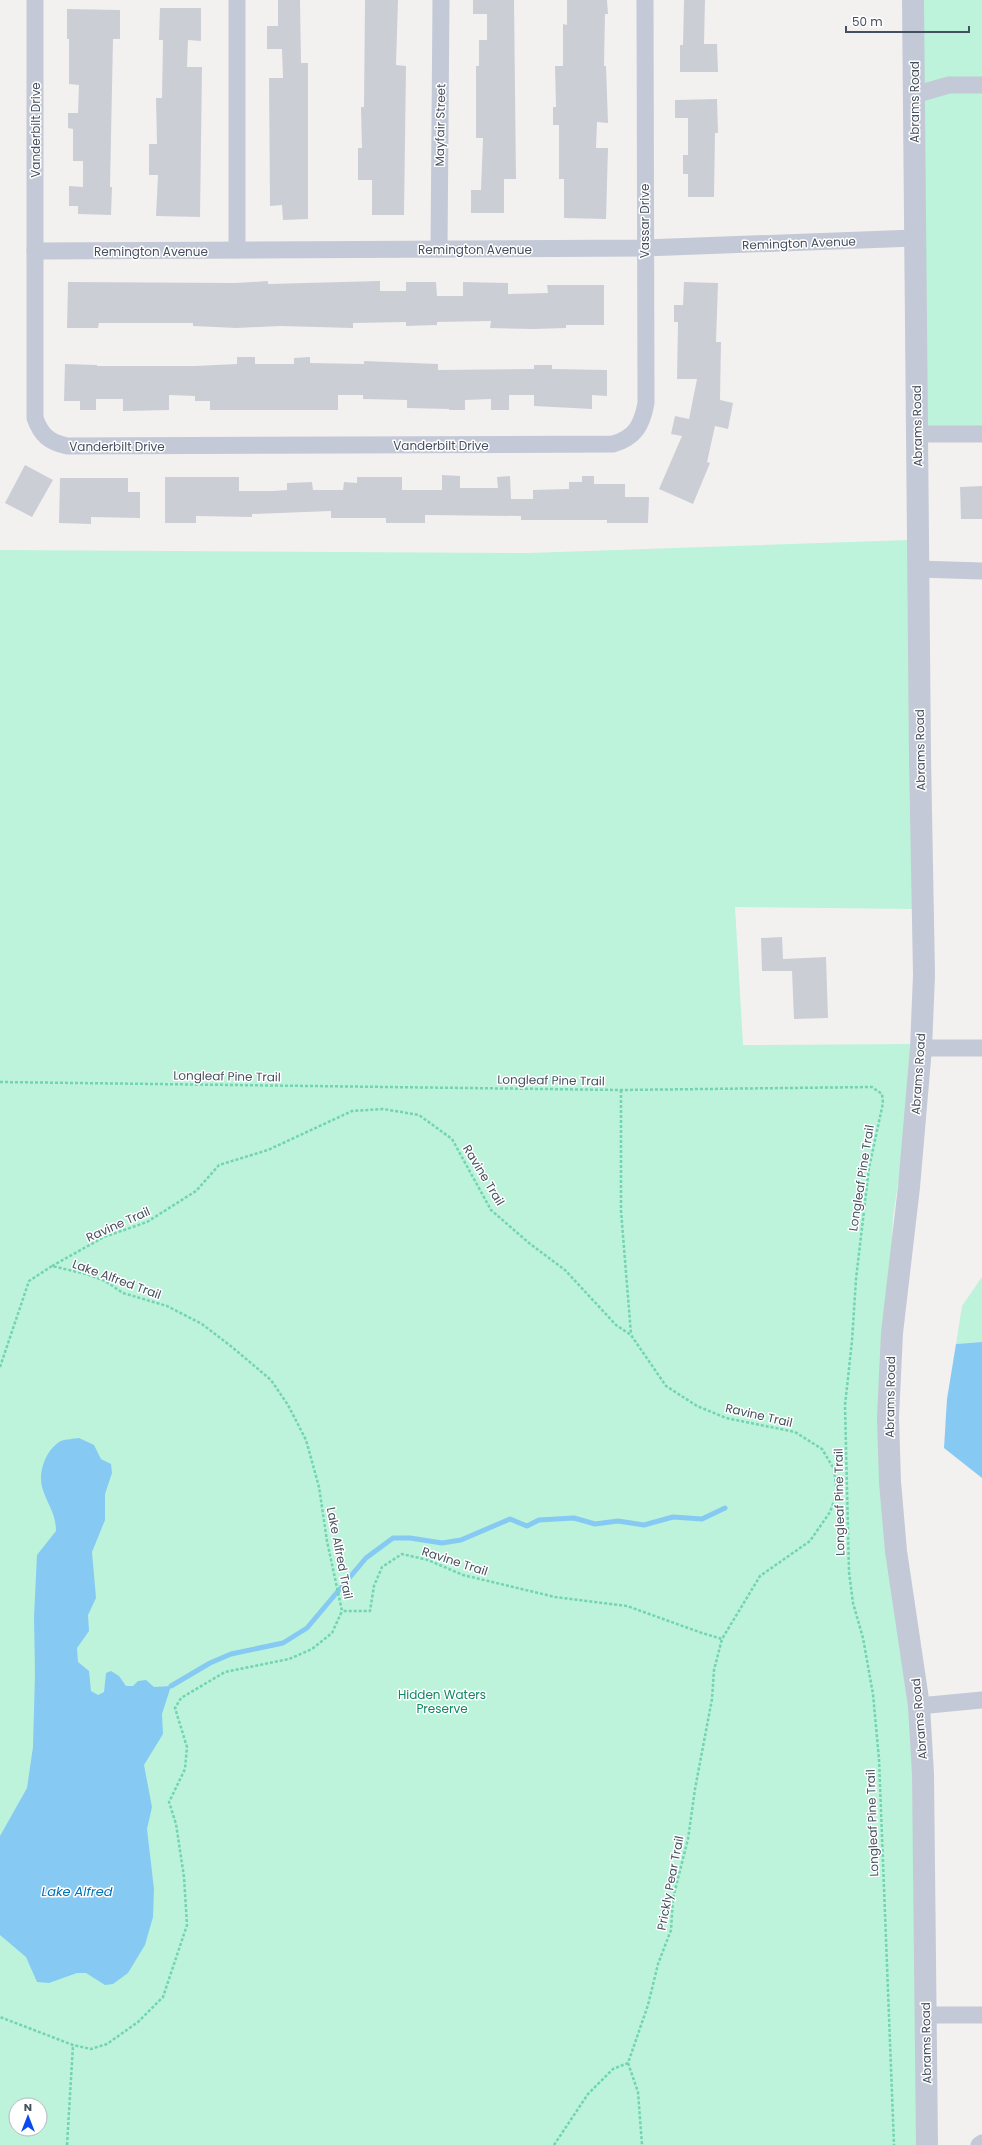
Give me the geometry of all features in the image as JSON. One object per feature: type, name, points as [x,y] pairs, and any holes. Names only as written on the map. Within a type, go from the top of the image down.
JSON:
[{"type":"street","name":"Vanderbilt Drive","points":[[34,0],[35,418],[45,437],[55,443],[67,446],[613,444],[630,437]]},
{"type":"street","points":[[237,0],[237,250]]},
{"type":"street","name":"Mayfair Street","points":[[439,250],[441,0]]},
{"type":"street","name":"Vassar Drive","points":[[630,437],[638,427],[646,402],[644,248],[645,0]]},
{"type":"street","name":"Abrams Road","points":[[913,0],[918,569],[924,975],[921,1048],[909,1187],[892,1333],[888,1418],[890,1482],[896,1551],[919,1706],[923,1774],[927,2145]]},
{"type":"street","points":[[914,95],[949,85],[982,85]]},
{"type":"street","name":"Remington Avenue","points":[[35,251],[644,248],[915,238]]},
{"type":"street","points":[[917,434],[982,434]]},
{"type":"street","points":[[918,569],[982,571]]},
{"type":"street","points":[[921,1048],[982,1048]]},
{"type":"street","points":[[919,1706],[982,1700]]},
{"type":"street","points":[[926,2014],[982,2015]]},
{"type":"path","name":"Longleaf Pine Trail","points":[[0,1082],[621,1090],[872,1087],[882,1094],[883,1103],[869,1168],[856,1279],[852,1340],[845,1405],[849,1572],[853,1603],[863,1638],[873,1694],[879,1759],[894,2145]]},
{"type":"path","points":[[621,1090],[621,1211],[631,1335]]},
{"type":"path","name":"Ravine Trail","points":[[52,1266],[104,1237],[148,1222],[196,1191],[219,1165],[268,1150],[352,1111],[383,1109],[419,1115],[452,1139],[470,1175],[491,1210],[529,1243],[565,1270],[616,1325],[631,1335],[666,1386],[697,1406],[726,1418],[795,1432],[822,1449],[834,1469],[837,1493],[830,1512],[810,1541],[760,1576],[722,1639],[702,1634],[627,1606],[554,1597],[463,1575],[428,1560],[402,1554],[382,1567],[374,1586],[370,1611],[342,1611]]},
{"type":"path","points":[[0,1367],[29,1281],[52,1266]]},
{"type":"path","name":"Lake Alfred Trail","points":[[0,2016],[72,2045],[91,2049],[107,2044],[138,2022],[163,1997],[187,1924],[184,1877],[176,1824],[169,1802],[185,1769],[187,1747],[175,1708],[181,1698],[225,1672],[289,1659],[312,1649],[332,1633],[342,1611],[327,1541],[319,1487],[306,1440],[288,1405],[271,1380],[202,1324],[167,1306],[123,1293],[105,1281],[52,1266]]},
{"type":"path","name":"Prickly Pear Trail","points":[[628,2063],[648,2005],[658,1964],[671,1930],[673,1898],[688,1839],[695,1789],[712,1699],[714,1670],[722,1639]]},
{"type":"path","points":[[67,2145],[72,2045]]},
{"type":"path","points":[[554,2145],[588,2094],[613,2069],[628,2063],[638,2092],[642,2145]]},
{"type":"green space","points":[[921,0],[982,0],[982,436],[925,436]]},
{"type":"green space","name":"Hidden Waters Preserve","points":[[909,540],[914,909],[735,907],[743,1045],[913,1044],[907,1120],[893,1218],[891,1265],[884,1331],[911,1707],[919,2145],[0,2145],[0,550],[529,553]]},
{"type":"green space","points":[[982,1277],[982,1342],[956,1344],[962,1306]]},
{"type":"water","points":[[982,1342],[982,1478],[944,1448],[947,1399],[956,1344]]},
{"type":"water","name":"Lake Alfred","points":[[79,1438],[94,1445],[101,1459],[111,1464],[112,1473],[105,1494],[105,1520],[92,1552],[96,1598],[88,1615],[89,1631],[77,1648],[78,1662],[89,1671],[91,1691],[98,1695],[104,1692],[106,1673],[111,1671],[119,1676],[126,1686],[133,1686],[138,1681],[146,1680],[154,1687],[171,1686],[162,1714],[163,1734],[144,1765],[152,1807],[147,1829],[154,1889],[153,1917],[145,1945],[128,1973],[113,1984],[105,1985],[86,1973],[77,1973],[49,1983],[37,1982],[26,1957],[0,1935],[0,1836],[27,1788],[33,1747],[35,1674],[34,1617],[37,1555],[56,1531],[55,1519],[42,1487],[42,1468],[51,1449],[63,1440]]},
{"type":"building","points":[[278,0],[300,0],[301,63],[308,63],[308,219],[283,220],[282,205],[270,206],[269,78],[283,78],[282,49],[267,49],[267,26],[278,26]]},
{"type":"building","points":[[365,0],[398,0],[396,65],[406,66],[404,215],[372,215],[372,180],[358,180],[358,148],[362,148],[361,107],[364,107]]},
{"type":"building","points":[[473,0],[514,0],[516,179],[504,179],[504,213],[471,213],[471,190],[481,190],[483,138],[476,138],[476,66],[479,66],[479,40],[487,40],[487,14],[473,14]]},
{"type":"building","points":[[567,0],[607,0],[608,14],[605,14],[604,66],[606,66],[608,123],[597,122],[596,148],[608,148],[606,219],[564,218],[564,179],[559,179],[559,125],[553,125],[553,107],[556,107],[555,66],[563,66],[563,24],[567,25]]},
{"type":"building","points":[[684,0],[705,0],[704,44],[717,44],[718,72],[680,72],[680,45],[683,45]]},
{"type":"building","points":[[160,8],[201,8],[201,41],[188,40],[187,67],[202,67],[200,217],[156,216],[158,175],[149,175],[149,144],[157,144],[156,98],[162,98],[163,40],[159,40]]},
{"type":"building","points":[[67,9],[120,10],[120,39],[113,39],[110,187],[112,187],[111,215],[78,214],[78,206],[69,206],[69,186],[83,187],[83,161],[73,161],[73,129],[68,128],[68,113],[78,113],[79,85],[69,84]]},
{"type":"building","points":[[717,99],[718,133],[715,133],[714,197],[688,197],[688,174],[683,174],[683,155],[688,155],[688,118],[675,118],[675,100]]},
{"type":"building","points":[[268,281],[268,284],[380,281],[380,291],[406,291],[406,282],[436,282],[437,296],[463,296],[463,282],[508,283],[508,294],[548,293],[547,285],[604,285],[604,325],[566,325],[566,328],[533,329],[490,328],[491,321],[437,322],[437,325],[406,326],[406,322],[353,323],[353,328],[280,326],[237,328],[193,326],[193,323],[99,323],[98,328],[67,328],[68,282],[236,283]]},
{"type":"building","points":[[684,282],[718,283],[716,342],[721,342],[720,400],[733,403],[728,429],[715,426],[707,462],[710,463],[693,504],[659,489],[682,436],[671,434],[675,416],[689,419],[697,379],[677,379],[678,322],[674,322],[674,305],[683,305]]},
{"type":"building","points":[[237,357],[255,357],[255,364],[294,364],[294,358],[310,357],[310,363],[364,364],[364,361],[438,364],[438,370],[534,369],[534,365],[552,365],[552,369],[607,370],[607,396],[592,395],[592,409],[534,406],[534,395],[509,395],[509,410],[491,410],[491,399],[465,400],[465,410],[449,410],[407,408],[407,400],[363,399],[363,395],[338,395],[338,410],[210,410],[210,401],[195,401],[195,396],[169,395],[169,410],[123,411],[123,399],[96,399],[96,410],[80,410],[80,401],[64,401],[65,364],[97,366],[195,366],[237,364]]},
{"type":"building","points":[[25,465],[53,480],[32,517],[5,503]]},
{"type":"building","points":[[442,475],[460,476],[460,488],[498,488],[497,477],[510,476],[511,499],[533,499],[533,490],[569,489],[569,482],[582,482],[582,476],[594,476],[594,484],[625,484],[625,497],[649,497],[648,523],[607,523],[607,520],[521,520],[521,516],[425,515],[425,523],[386,523],[386,518],[331,518],[331,511],[252,514],[252,517],[196,516],[196,523],[165,523],[165,477],[239,477],[239,491],[273,491],[287,490],[287,483],[312,482],[313,490],[343,490],[344,482],[357,483],[357,477],[402,477],[402,490],[442,490]]},
{"type":"building","points":[[60,478],[128,478],[128,492],[140,492],[140,518],[91,517],[91,524],[59,523]]},
{"type":"building","points":[[982,486],[982,519],[961,519],[960,487]]},
{"type":"building","points":[[782,937],[783,959],[826,957],[828,1018],[794,1019],[792,971],[762,971],[761,938]]},
{"type":"waterway","points":[[171,1686],[210,1663],[231,1654],[283,1643],[307,1628],[366,1558],[393,1538],[410,1538],[442,1543],[461,1540],[510,1519],[527,1526],[539,1520],[574,1518],[595,1524],[618,1521],[644,1525],[673,1517],[702,1519],[725,1508]]}]
